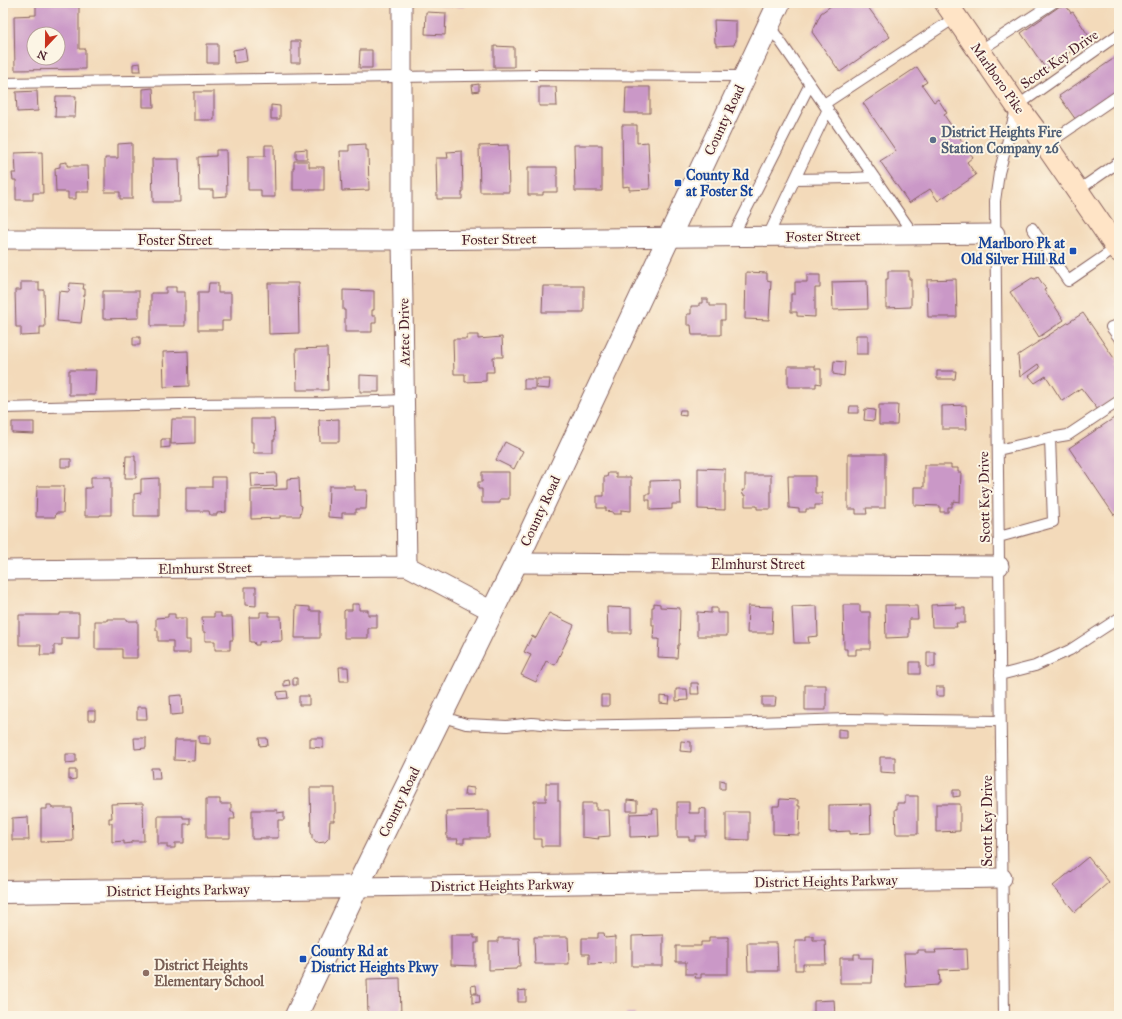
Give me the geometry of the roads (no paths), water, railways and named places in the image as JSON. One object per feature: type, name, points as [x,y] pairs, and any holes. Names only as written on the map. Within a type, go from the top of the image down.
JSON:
[{"type":"main road","name":"Marlboro Pike","points":[[951,10],[1118,248]]},
{"type":"street","name":"Aztec Drive","points":[[402,3],[402,240],[407,566]]},
{"type":"street","name":"County Road","points":[[296,1016],[440,716],[516,563],[779,3]]},
{"type":"street","name":"Foster Street","points":[[3,239],[402,240],[995,234]]},
{"type":"street","name":"Elmhurst Street","points":[[516,563],[1000,566]]},
{"type":"street","name":"Elmhurst Street","points":[[3,570],[407,566]]},
{"type":"street","points":[[407,566],[492,611]]},
{"type":"street","name":"District Heights Parkway","points":[[3,892],[1002,878]]},
{"type":"lane","points":[[979,51],[1053,3]]},
{"type":"lane","points":[[768,236],[826,107],[951,10]]},
{"type":"lane","points":[[769,25],[914,235]]},
{"type":"lane","name":"Scott Key Drive","points":[[1004,1016],[995,201],[999,172],[1017,106],[1119,34]]},
{"type":"lane","points":[[3,83],[402,76],[745,76]]},
{"type":"lane","points":[[733,236],[810,84]]},
{"type":"lane","points":[[1046,145],[1119,95]]},
{"type":"lane","points":[[1077,190],[1119,162]]},
{"type":"lane","points":[[795,178],[874,177]]},
{"type":"lane","points":[[1032,228],[1068,282],[1118,248]]},
{"type":"lane","points":[[1119,325],[1111,327],[1119,338]]},
{"type":"lane","points":[[3,408],[180,404],[324,403],[405,400]]},
{"type":"lane","points":[[998,450],[1068,435],[1119,401]]},
{"type":"lane","points":[[999,537],[1052,522],[1050,438]]},
{"type":"lane","points":[[1000,675],[1035,666],[1070,650],[1119,618]]},
{"type":"lane","points":[[440,716],[466,724],[507,726],[532,723],[563,726],[846,719],[1000,721]]},
{"type":"place","name":"District Heights Fire Station Company 26","points":[[933,140]]},
{"type":"place","name":"County Rd at Foster St","points":[[678,183]]},
{"type":"place","name":"Marlboro Pk at Old Silver Hill Rd","points":[[1073,251]]},
{"type":"place","name":"County Rd at District Heights Pkwy","points":[[303,959]]},
{"type":"place","name":"District Heights Elementary School","points":[[146,973]]}]
